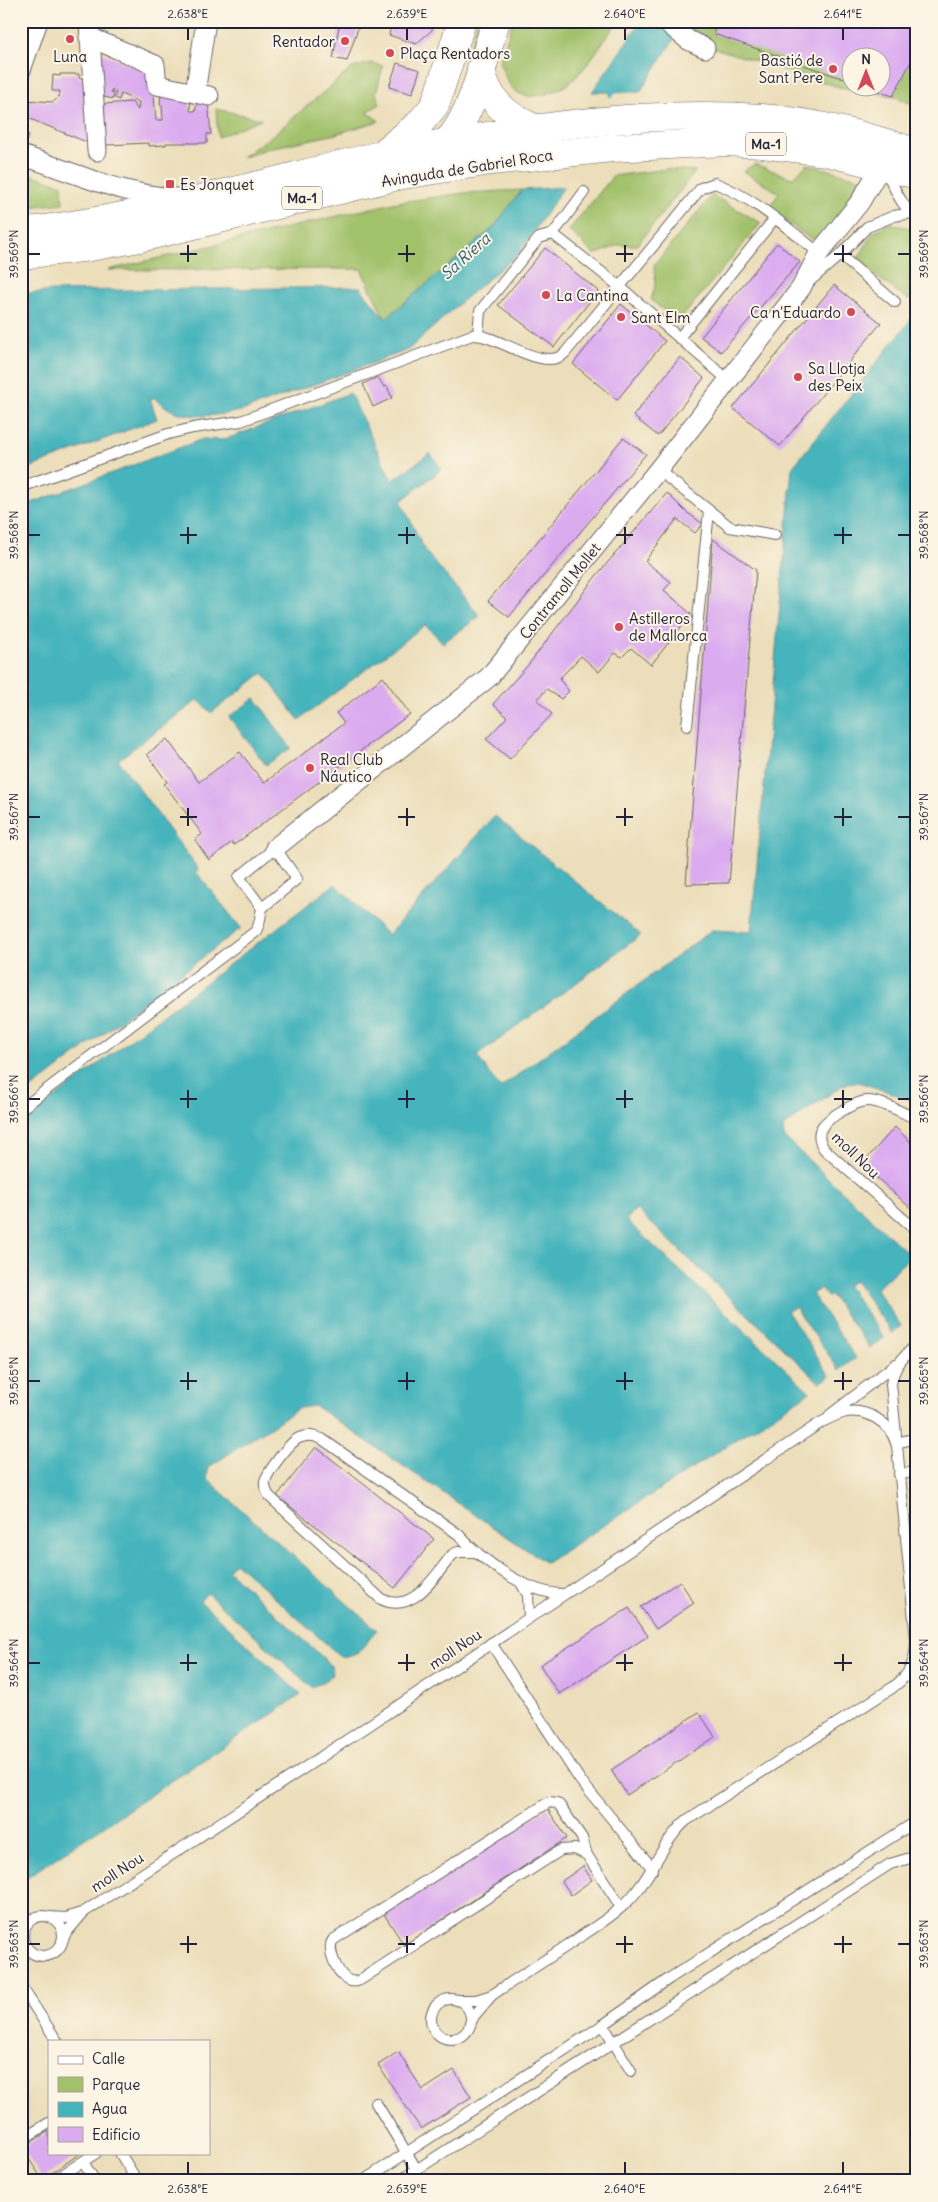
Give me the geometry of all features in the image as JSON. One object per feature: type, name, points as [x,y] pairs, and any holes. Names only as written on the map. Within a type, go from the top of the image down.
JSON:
[{"type":"main road","points":[[394,160],[415,128],[435,105],[462,21]]},
{"type":"main road","points":[[450,142],[466,115],[496,21]]},
{"type":"main road","points":[[481,68],[488,93],[496,104],[511,117],[537,128]]},
{"type":"main road","points":[[435,105],[441,128],[450,142],[459,150],[490,162]]},
{"type":"main road","name":"Avinguda de Gabriel Roca","points":[[21,255],[90,247],[140,238],[450,142],[537,128],[648,118],[724,116],[801,123],[874,140],[917,153]]},
{"type":"main road","name":"Avinguda de Gabriel Roca","points":[[21,232],[104,221],[199,199],[394,160],[490,162],[612,148],[753,143],[826,152],[917,175]]},
{"type":"street","points":[[21,70],[38,21]]},
{"type":"street","points":[[89,29],[155,65],[157,85],[202,94],[206,21]]},
{"type":"street","points":[[665,21],[697,44]]},
{"type":"street","points":[[89,29],[97,151]]},
{"type":"street","points":[[874,140],[882,166]]},
{"type":"street","points":[[21,155],[101,184],[131,192],[156,197],[199,199]]},
{"type":"street","name":"Contramoll Mollet","points":[[276,848],[489,678],[658,470],[801,288],[819,253],[860,202],[882,166]]},
{"type":"lane","points":[[882,166],[914,215]]},
{"type":"lane","points":[[21,487],[168,434],[193,428],[241,421],[466,336],[478,334],[544,358],[558,358],[565,353],[701,188],[715,183],[734,190],[775,218],[819,253]]},
{"type":"lane","points":[[478,334],[480,311],[535,242],[539,238],[553,234],[584,192]]},
{"type":"lane","points":[[801,288],[840,255],[867,227],[894,216],[914,215]]},
{"type":"lane","points":[[679,338],[775,218]]},
{"type":"lane","points":[[553,234],[619,286],[728,380]]},
{"type":"lane","points":[[840,255],[895,302]]},
{"type":"lane","points":[[658,470],[730,527],[775,535]]},
{"type":"lane","points":[[687,726],[709,511]]},
{"type":"lane","points":[[21,1109],[256,930],[262,908],[298,879],[276,848]]},
{"type":"lane","name":"Contramoll Mollet","points":[[262,908],[239,877],[276,848]]},
{"type":"lane","name":"moll Nou","points":[[917,1119],[879,1104],[861,1102],[847,1108],[826,1123],[821,1128],[819,1140],[824,1149],[917,1231]]},
{"type":"lane","name":"moll Nou","points":[[49,1917],[66,1918],[84,1912],[350,1738],[820,1422],[899,1362],[917,1344]]},
{"type":"lane","name":"moll Nou","points":[[896,1443],[891,1384],[893,1373],[899,1362]]},
{"type":"lane","name":"moll Nou","points":[[820,1422],[846,1412],[867,1414],[888,1428],[896,1443]]},
{"type":"lane","points":[[477,1552],[458,1552],[453,1554],[418,1596],[403,1604],[388,1603],[381,1599],[269,1496],[265,1490],[265,1480],[293,1442],[300,1437],[314,1436],[322,1439],[458,1534],[477,1552],[520,1582],[542,1592],[563,1594]]},
{"type":"lane","points":[[492,1995],[474,2016],[463,2035],[451,2039],[438,2034],[434,2029],[431,2022],[434,2009],[444,2000],[476,2000],[492,1995],[600,1924],[640,1888],[677,1828],[892,1688],[909,1674],[916,1652],[916,1640],[896,1443],[917,1438]]},
{"type":"lane","points":[[899,1474],[917,1472]]},
{"type":"lane","points":[[520,1582],[528,1595],[529,1618]]},
{"type":"lane","points":[[490,1643],[580,1780],[653,1869]]},
{"type":"lane","points":[[587,1855],[575,1849],[561,1850],[360,1980],[352,1981],[345,1977],[331,1955],[330,1947],[333,1940],[544,1803],[553,1802],[560,1806],[582,1838],[587,1855],[621,1907]]},
{"type":"lane","points":[[363,2181],[603,2025],[678,1973],[917,1822]]},
{"type":"lane","points":[[400,2181],[890,1864],[917,1856]]},
{"type":"lane","points":[[62,1942],[62,1930],[49,1917],[36,1917],[26,1926],[23,1939],[25,1951],[36,1955],[49,1955],[59,1948],[62,1942],[66,1933],[84,1912]]},
{"type":"lane","points":[[21,1986],[56,2040]]},
{"type":"lane","points":[[457,2000],[467,2007],[471,2019],[470,2025]]},
{"type":"lane","points":[[603,2025],[631,2071]]},
{"type":"lane","points":[[376,2103],[417,2170]]},
{"type":"lane","points":[[21,2140],[48,2123]]},
{"type":"lane","points":[[53,2181],[95,2154]]},
{"type":"lane","points":[[121,2154],[137,2181]]},
{"type":"lane","points":[[83,2162],[95,2181]]},
{"type":"green space","points":[[478,21],[488,21],[466,92],[456,93]]},
{"type":"green space","points":[[513,21],[618,21],[582,71],[571,82],[548,94],[531,96],[517,92],[508,83],[499,62]]},
{"type":"green space","name":"Bastió de Sant Pere","points":[[695,21],[917,21],[917,51],[915,54],[917,55],[917,106],[890,96],[890,48],[840,48],[840,87],[714,48],[691,33],[692,24]]},
{"type":"green space","points":[[371,63],[383,66],[376,94],[380,104],[367,112],[379,121],[332,135],[269,148],[241,158],[274,134],[352,68]]},
{"type":"green space","points":[[216,109],[261,119],[218,137]]},
{"type":"green space","points":[[755,164],[792,178],[808,164],[865,180],[826,237],[810,239],[769,208],[779,193],[743,171]]},
{"type":"green space","points":[[667,169],[696,171],[637,245],[619,245],[594,255],[569,230],[613,176]]},
{"type":"green space","points":[[21,171],[62,185],[63,203],[21,208]]},
{"type":"green space","points":[[522,190],[492,229],[385,319],[361,269],[108,270],[393,203],[463,193]]},
{"type":"green space","points":[[712,195],[761,223],[678,322],[651,300],[655,285],[654,265]]},
{"type":"green space","points":[[889,223],[917,230],[917,289],[909,300],[856,262],[873,233]]},
{"type":"water","points":[[641,21],[686,21],[640,92],[592,92]]},
{"type":"water","points":[[564,187],[519,253],[408,350],[236,412],[208,416],[188,415],[171,410],[155,398],[150,398],[157,419],[21,471],[21,294],[54,291],[360,287],[385,319],[492,229],[522,190]]},
{"type":"water","points":[[917,312],[917,1102],[859,1082],[843,1085],[783,1127],[784,1137],[911,1256],[876,1289],[901,1326],[892,1333],[855,1281],[847,1285],[884,1338],[870,1348],[831,1295],[827,1297],[821,1288],[812,1294],[856,1358],[839,1370],[795,1307],[787,1311],[830,1376],[820,1383],[636,1209],[626,1220],[810,1392],[546,1563],[315,1406],[299,1408],[209,1467],[207,1476],[209,1481],[377,1630],[357,1654],[341,1657],[235,1562],[228,1570],[331,1665],[332,1676],[312,1688],[207,1593],[200,1601],[301,1695],[21,1881],[21,1123],[335,884],[388,935],[495,816],[641,935],[477,1056],[500,1088],[712,930],[751,932],[792,468]]},
{"type":"water","points":[[350,393],[392,481],[430,453],[442,469],[401,501],[425,551],[480,616],[443,643],[425,625],[299,720],[263,673],[211,713],[198,700],[118,760],[198,869],[196,872],[241,928],[21,1097],[21,507],[203,439],[223,440]]},
{"type":"water","points":[[255,698],[291,748],[266,765],[229,717]]},
{"type":"building","name":"Rentador","points":[[340,21],[360,22],[347,61],[333,58]]},
{"type":"building","points":[[392,21],[433,21],[432,30],[416,44],[389,35]]},
{"type":"building","name":"Bastió de Sant Pere","points":[[715,21],[917,21],[917,55],[915,54],[893,96],[890,95],[890,48],[840,48],[840,78],[714,34]]},
{"type":"building","points":[[96,51],[152,73],[156,120],[163,120],[162,105],[160,105],[161,91],[191,95],[190,111],[195,111],[199,98],[208,101],[211,134],[207,134],[207,143],[166,143],[166,145],[149,146],[149,143],[106,145],[101,104],[132,102],[138,110],[139,102],[121,94],[119,100],[115,98],[116,92],[112,89],[111,92],[114,93],[113,99],[100,96]]},
{"type":"building","points":[[397,63],[420,70],[412,94],[389,87]]},
{"type":"building","points":[[60,74],[79,74],[79,78],[89,78],[93,141],[84,141],[23,116],[26,100],[53,102],[58,98],[60,91],[52,91],[53,75],[60,76]]},
{"type":"building","points":[[21,132],[29,135],[24,147],[21,147]]},
{"type":"building","points":[[777,243],[800,262],[721,352],[701,337]]},
{"type":"building","points":[[545,248],[598,291],[554,347],[498,305]]},
{"type":"building","name":"Sa Llotja des Peix","points":[[834,285],[881,323],[780,446],[733,408]]},
{"type":"building","points":[[621,304],[665,341],[617,400],[573,364]]},
{"type":"building","points":[[680,357],[704,378],[658,436],[633,416]]},
{"type":"building","points":[[378,377],[384,387],[387,386],[392,398],[373,407],[363,384]]},
{"type":"building","points":[[623,438],[646,454],[509,617],[488,601]]},
{"type":"building","name":"Astilleros de Mallorca","points":[[667,493],[685,511],[703,524],[695,533],[677,519],[645,561],[671,582],[664,590],[691,614],[651,665],[631,648],[622,657],[615,653],[599,672],[581,656],[559,679],[569,691],[561,699],[547,689],[537,700],[552,714],[510,759],[486,739],[507,717],[493,704],[529,664],[596,576]]},
{"type":"building","points":[[713,539],[756,570],[729,883],[686,884]]},
{"type":"building","name":"Real Club Náutico","points":[[383,677],[410,714],[234,845],[232,842],[209,860],[195,840],[202,834],[164,784],[167,782],[147,754],[167,739],[199,782],[240,752],[264,783],[344,723],[336,713]]},
{"type":"building","points":[[895,1127],[917,1148],[917,1214],[862,1164]]},
{"type":"building","points":[[316,1447],[434,1539],[395,1588],[277,1496]]},
{"type":"building","points":[[680,1581],[694,1603],[656,1629],[641,1607]]},
{"type":"building","points":[[629,1608],[648,1636],[559,1694],[540,1665]]},
{"type":"building","points":[[699,1712],[715,1737],[627,1795],[611,1770]]},
{"type":"building","points":[[547,1808],[567,1838],[404,1945],[384,1914]]},
{"type":"building","points":[[583,1866],[592,1880],[571,1895],[562,1881]]},
{"type":"building","points":[[398,2052],[423,2090],[454,2070],[471,2097],[421,2129],[378,2065]]},
{"type":"building","points":[[48,2132],[48,2154],[80,2154],[42,2179],[22,2148]]},
{"type":"waterway","name":"Sa Riera","points":[[611,95],[617,87]]},
{"type":"place","name":"Luna","points":[[70,39]]},
{"type":"place","name":"Rentador","points":[[345,41]]},
{"type":"place","name":"Plaça Rentadors","points":[[390,53]]},
{"type":"place","name":"Bastió de Sant Pere","points":[[833,69]]},
{"type":"place","name":"Es Jonquet","points":[[170,184]]},
{"type":"place","name":"La Cantina","points":[[546,295]]},
{"type":"place","name":"Ca n'Eduardo","points":[[851,312]]},
{"type":"place","name":"Sant Elm","points":[[621,317]]},
{"type":"place","name":"Sa Llotja des Peix","points":[[798,377]]},
{"type":"place","name":"Astilleros de Mallorca","points":[[619,627]]},
{"type":"place","name":"Real Club Náutico","points":[[310,768]]}]
